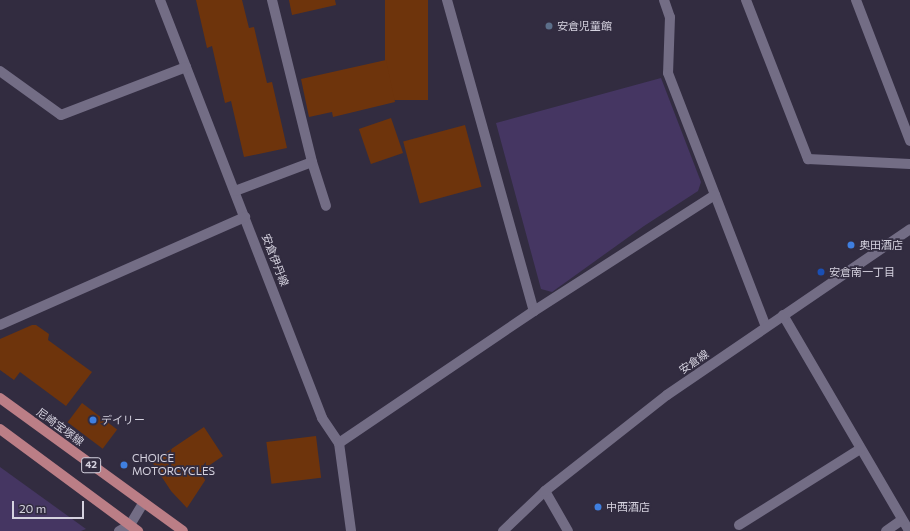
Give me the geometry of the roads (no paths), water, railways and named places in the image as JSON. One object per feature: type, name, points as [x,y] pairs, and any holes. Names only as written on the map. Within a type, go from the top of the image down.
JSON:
[{"type":"main road","name":"尼崎宝塚線","points":[[0,398],[183,531]]},
{"type":"main road","name":"42","points":[[0,429],[134,528]]},
{"type":"street","name":"安倉伊丹線","points":[[160,0],[245,216],[322,418],[339,443],[351,531]]},
{"type":"street","points":[[272,0],[312,162],[326,206]]},
{"type":"street","points":[[446,0],[534,311]]},
{"type":"street","points":[[664,0],[670,18],[668,73],[766,327]]},
{"type":"street","points":[[746,0],[808,159],[910,164]]},
{"type":"street","points":[[856,0],[910,141]]},
{"type":"street","points":[[0,71],[61,115],[186,67]]},
{"type":"street","points":[[235,191],[312,162]]},
{"type":"street","points":[[339,443],[534,311],[715,195]]},
{"type":"street","points":[[0,325],[245,216]]},
{"type":"street","name":"安倉線","points":[[503,531],[545,491],[667,395],[910,229]]},
{"type":"street","points":[[782,315],[909,531]]},
{"type":"street","points":[[739,525],[860,449]]},
{"type":"street","points":[[545,491],[558,511],[568,531]]},
{"type":"street","points":[[119,531],[134,528],[143,503]]},
{"type":"street","points":[[886,531],[902,520]]},
{"type":"place","name":"安倉児童館","points":[[549,26]]},
{"type":"place","name":"奥田酒店","points":[[851,245]]},
{"type":"place","name":"安倉南一丁目","points":[[821,272]]},
{"type":"place","name":"デイリー","points":[[93,420]]},
{"type":"place","name":"CHOICE MOTORCYCLES","points":[[124,465]]},
{"type":"place","name":"中西酒店","points":[[598,507]]}]
